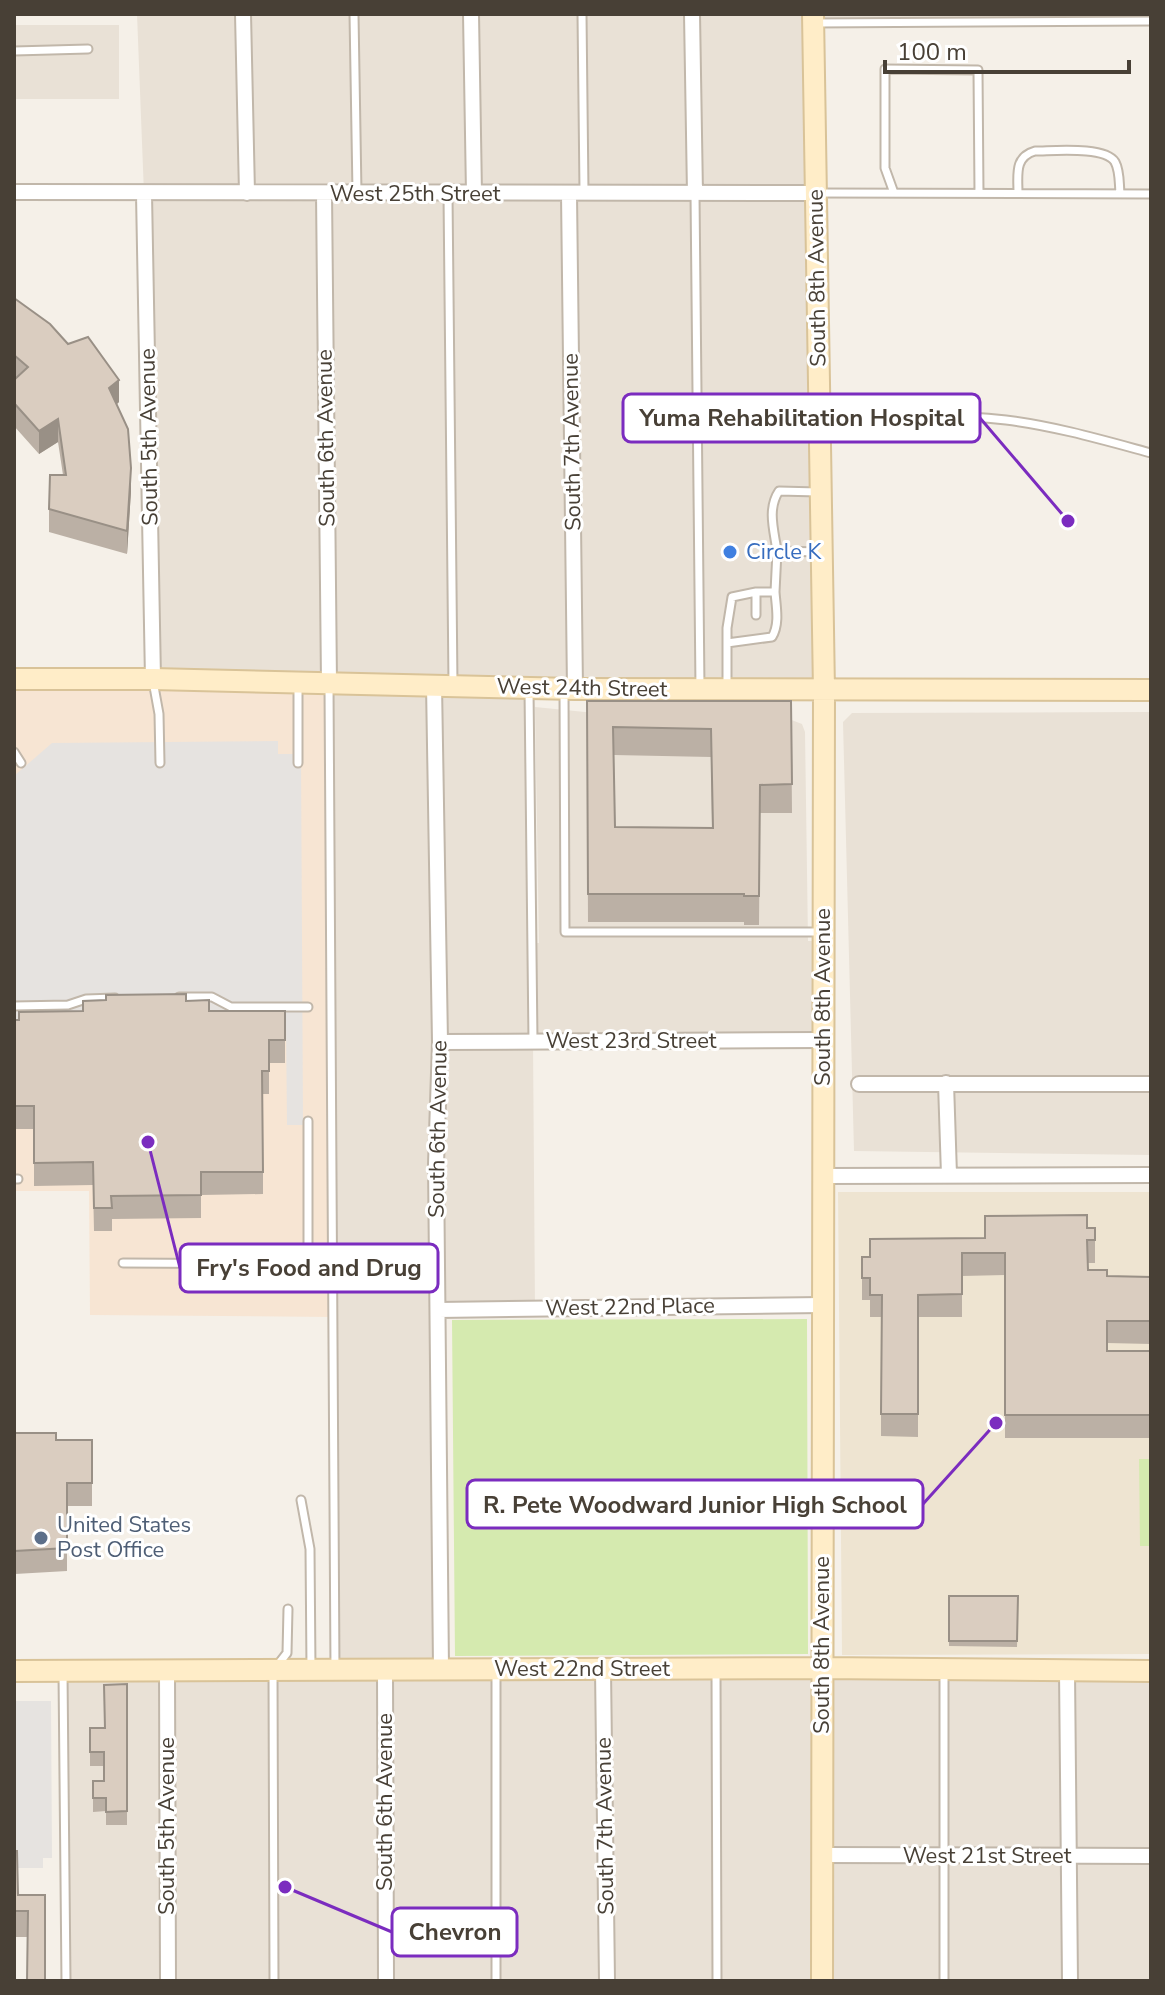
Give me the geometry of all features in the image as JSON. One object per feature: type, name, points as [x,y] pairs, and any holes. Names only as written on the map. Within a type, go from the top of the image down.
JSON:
[{"type":"street","points":[[243,14],[247,193]]},
{"type":"street","points":[[471,14],[474,194]]},
{"type":"street","points":[[692,14],[695,194]]},
{"type":"street","name":"South 8th Avenue","points":[[813,18],[824,691],[822,1981]]},
{"type":"street","name":"West 25th Street","points":[[14,192],[815,193]]},
{"type":"street","name":"South 6th Avenue","points":[[324,193],[329,683]]},
{"type":"street","name":"South 5th Avenue","points":[[144,194],[153,679]]},
{"type":"street","name":"South 7th Avenue","points":[[570,689],[576,194]]},
{"type":"street","name":"West 24th Street","points":[[14,679],[727,691],[1151,690]]},
{"type":"street","name":"South 6th Avenue","points":[[441,1669],[436,1164],[444,686]]},
{"type":"street","name":"West 23rd Street","points":[[440,1042],[822,1040]]},
{"type":"street","points":[[946,1083],[949,1175]]},
{"type":"street","points":[[859,1084],[1151,1084]]},
{"type":"street","points":[[823,1176],[1151,1175]]},
{"type":"street","name":"West 22nd Place","points":[[438,1310],[822,1305]]},
{"type":"street","name":"West 22nd Street","points":[[14,1671],[944,1668],[1151,1671]]},
{"type":"street","name":"South 5th Avenue","points":[[167,1670],[168,1981]]},
{"type":"street","name":"South 7th Avenue","points":[[603,1670],[607,1981]]},
{"type":"street","points":[[1067,1671],[1070,1981]]},
{"type":"street","name":"South 6th Avenue","points":[[385,1672],[386,1981]]},
{"type":"street","name":"West 21st Street","points":[[822,1855],[1151,1856]]},
{"type":"lane","points":[[354,14],[357,193]]},
{"type":"lane","points":[[576,194],[582,14]]},
{"type":"lane","points":[[813,18],[1151,21]]},
{"type":"lane","points":[[14,51],[88,49]]},
{"type":"lane","points":[[894,193],[885,168],[885,69],[978,70],[979,193]]},
{"type":"lane","points":[[1018,193],[1017,166],[1026,153],[1035,151],[1102,152],[1113,159],[1120,193]]},
{"type":"lane","points":[[815,193],[1151,194]]},
{"type":"lane","points":[[444,686],[448,194]]},
{"type":"lane","points":[[695,194],[700,690]]},
{"type":"lane","points":[[819,419],[948,415],[1008,420],[1151,453]]},
{"type":"lane","points":[[727,643],[772,637],[776,631],[777,551],[771,516],[773,500],[779,491],[820,492]]},
{"type":"lane","points":[[777,551],[822,552]]},
{"type":"lane","points":[[756,592],[756,615]]},
{"type":"lane","points":[[727,691],[727,643],[732,597],[775,592]]},
{"type":"lane","points":[[756,630],[756,639]]},
{"type":"lane","points":[[153,679],[159,714],[160,763]]},
{"type":"lane","points":[[298,682],[298,763]]},
{"type":"lane","points":[[329,683],[335,1671]]},
{"type":"lane","points":[[529,688],[533,1041]]},
{"type":"lane","points":[[570,689],[565,932],[822,932]]},
{"type":"lane","points":[[14,752],[21,763]]},
{"type":"lane","points":[[175,997],[212,997],[231,1007],[308,1007]]},
{"type":"lane","points":[[14,1006],[68,1005],[86,999],[126,998]]},
{"type":"lane","points":[[123,1263],[308,1264],[308,1121]]},
{"type":"lane","points":[[301,1500],[310,1549],[311,1671]]},
{"type":"lane","points":[[274,1981],[273,1671],[287,1653],[288,1609]]},
{"type":"lane","points":[[716,1668],[717,1981]]},
{"type":"lane","points":[[944,1668],[944,1981]]},
{"type":"lane","points":[[496,1670],[496,1981]]},
{"type":"lane","points":[[63,1671],[66,1981]]},
{"type":"shaded area","points":[[137,14],[1151,14],[1151,21],[813,23],[824,691],[529,688],[532,943],[539,943],[535,707],[675,721],[789,719],[802,724],[805,732],[808,941],[823,941],[822,1040],[533,1041],[535,1309],[438,1310],[441,1669],[1151,1669],[1151,1981],[66,1981],[63,1671],[334,1670],[329,683],[153,679],[144,194]]},
{"type":"shaded area","points":[[14,25],[119,25],[119,99],[14,99]]},
{"type":"shaded area","points":[[14,680],[329,683],[333,1317],[90,1315],[89,1191],[14,1191]]},
{"type":"shaded area","points":[[1151,712],[1151,1155],[854,1151],[843,722],[852,713]]},
{"type":"shaded area","points":[[278,741],[278,754],[301,754],[303,1125],[287,1125],[286,1023],[227,1023],[14,1039],[14,776],[52,743]]},
{"type":"shaded area","points":[[838,1192],[1151,1192],[1151,1654],[842,1655]]},
{"type":"shaded area","points":[[14,1701],[51,1701],[52,1858],[43,1858],[43,1868],[14,1868]]},
{"type":"green space","points":[[807,1319],[808,1654],[455,1656],[452,1320]]},
{"type":"green space","points":[[1139,1459],[1151,1459],[1151,1546],[1140,1546]]},
{"type":"building","points":[[14,298],[50,324],[68,344],[88,337],[119,380],[109,388],[128,429],[131,468],[127,531],[49,509],[50,475],[66,475],[58,419],[39,431],[14,403],[14,380],[28,367],[14,355]]},
{"type":"building","points":[[587,701],[791,701],[792,784],[760,785],[759,896],[588,894]],"holes":[[[613,727],[711,729],[713,828],[615,827]]]},
{"type":"building","points":[[186,994],[186,1001],[209,1000],[209,1011],[285,1011],[285,1040],[269,1040],[269,1071],[262,1071],[263,1172],[201,1172],[201,1195],[111,1196],[112,1208],[94,1208],[93,1162],[34,1163],[34,1106],[14,1106],[14,1020],[19,1020],[19,1012],[83,1011],[83,1001],[106,1000],[106,995]]},
{"type":"building","points":[[1087,1215],[1087,1228],[1095,1228],[1095,1240],[1087,1240],[1088,1270],[1107,1270],[1107,1276],[1151,1277],[1151,1321],[1107,1321],[1107,1351],[1151,1351],[1151,1415],[1005,1415],[1005,1253],[962,1253],[962,1294],[918,1295],[918,1414],[881,1414],[882,1295],[870,1295],[870,1278],[862,1278],[862,1257],[870,1257],[870,1239],[985,1238],[985,1216]]},
{"type":"building","name":"United States Post Office","points":[[14,1433],[56,1433],[56,1440],[92,1440],[92,1483],[67,1483],[67,1548],[15,1551],[14,1556]]},
{"type":"building","points":[[949,1596],[1018,1596],[1017,1641],[949,1641]]},
{"type":"building","points":[[127,1684],[127,1811],[106,1812],[106,1798],[93,1798],[93,1781],[104,1781],[104,1752],[90,1752],[90,1728],[105,1728],[104,1685]]},
{"type":"building","points":[[14,1851],[17,1851],[18,1895],[45,1895],[45,1981],[27,1981],[28,1911],[14,1911]]},
{"type":"place","name":"Yuma Rehabilitation Hospital","points":[[1068,521]]},
{"type":"place","name":"Circle K","points":[[730,552]]},
{"type":"place","name":"Fry's Food and Drug","points":[[148,1142]]},
{"type":"place","name":"R. Pete Woodward Junior High School","points":[[996,1423]]},
{"type":"place","name":"United States Post Office","points":[[41,1538]]},
{"type":"place","name":"Chevron","points":[[285,1887]]}]
